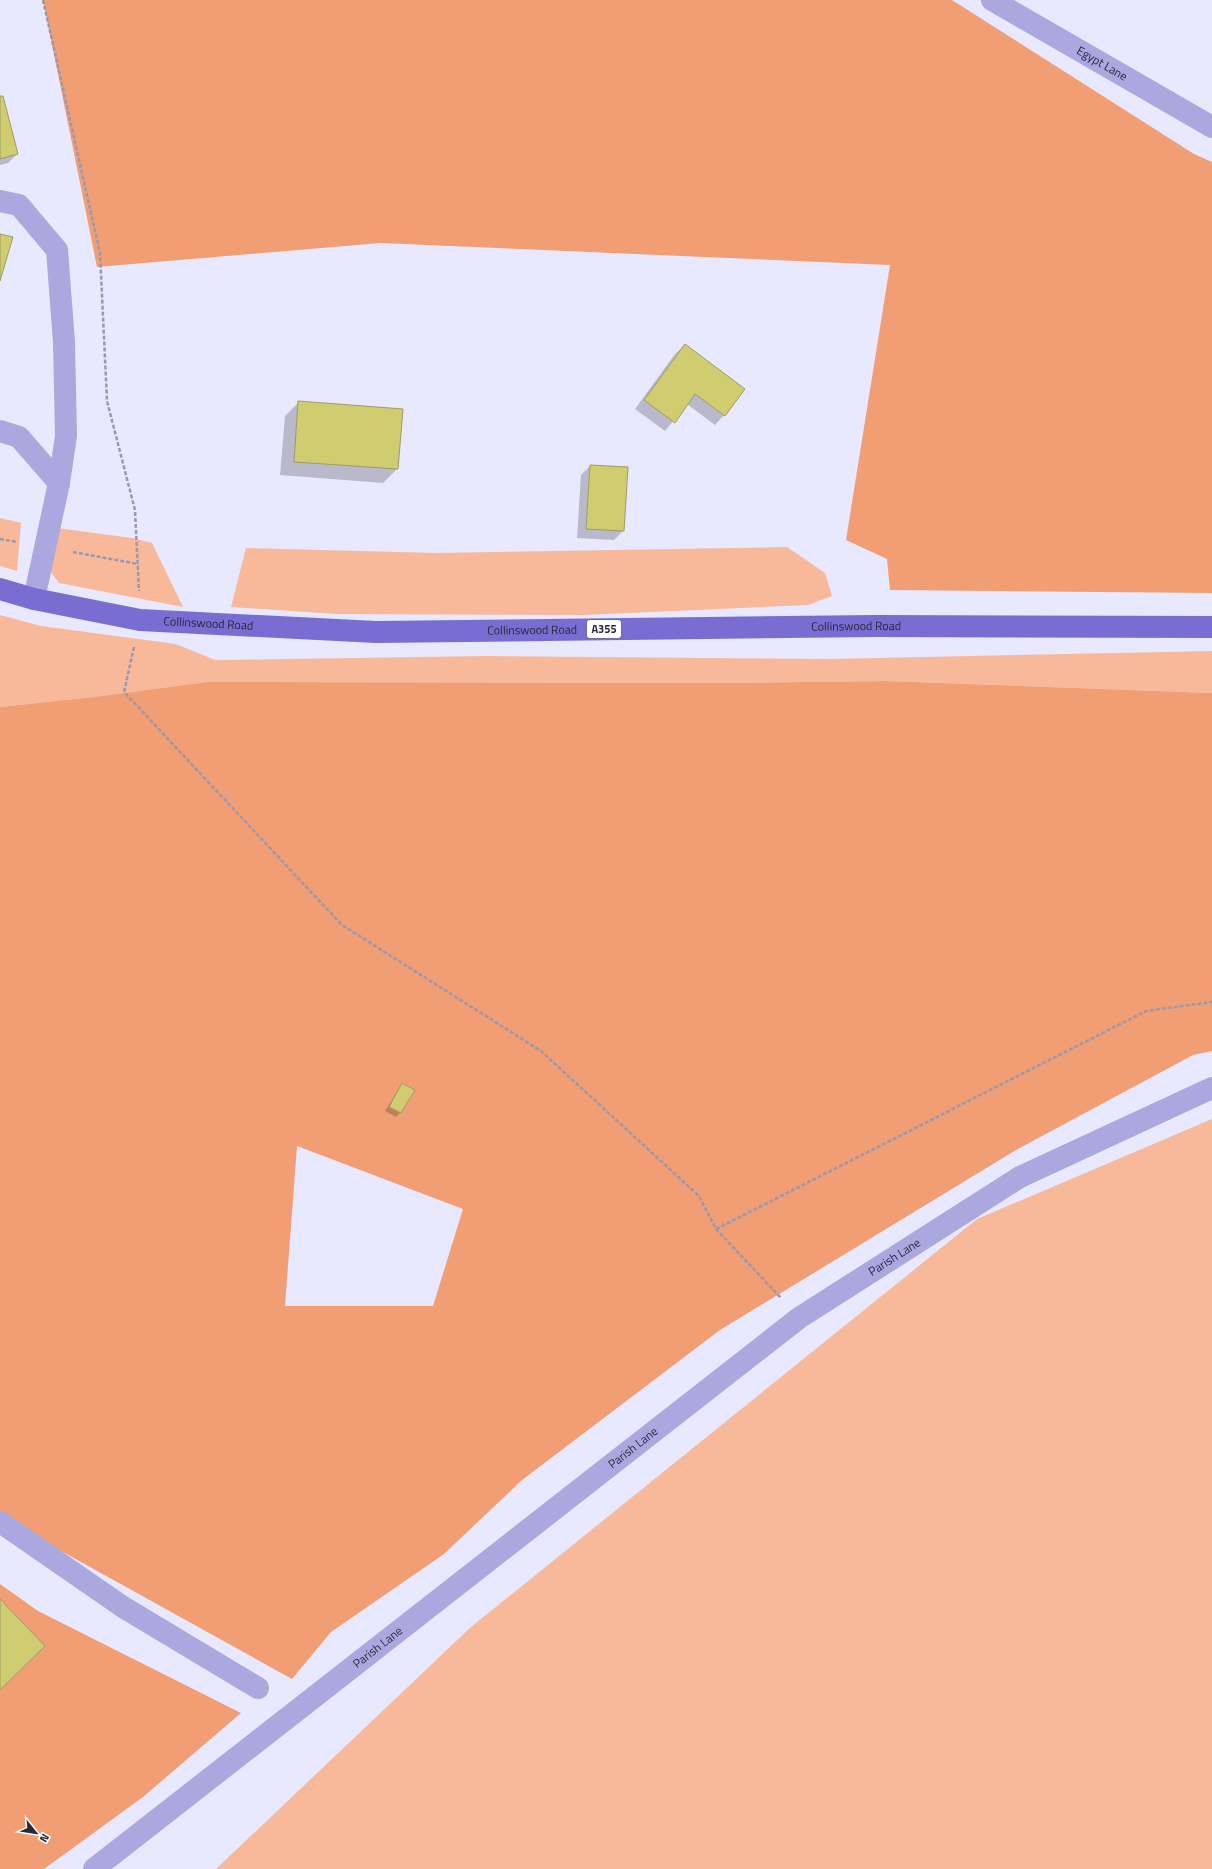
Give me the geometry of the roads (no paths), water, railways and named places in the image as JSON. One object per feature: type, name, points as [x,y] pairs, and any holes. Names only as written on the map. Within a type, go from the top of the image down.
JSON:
[{"type":"main road","name":"Collinswood Road","points":[[0,589],[34,599],[140,620],[376,632],[876,626],[1212,627]]},
{"type":"street","name":"Egypt Lane","points":[[992,0],[1212,127]]},
{"type":"street","points":[[0,201],[19,205],[57,250],[64,342],[66,436],[59,483],[34,599]]},
{"type":"street","points":[[0,431],[19,437],[59,483]]},
{"type":"street","name":"Parish Lane","points":[[94,1869],[798,1318],[1020,1176],[1212,1088]]},
{"type":"street","points":[[0,1522],[123,1607],[258,1688]]}]
